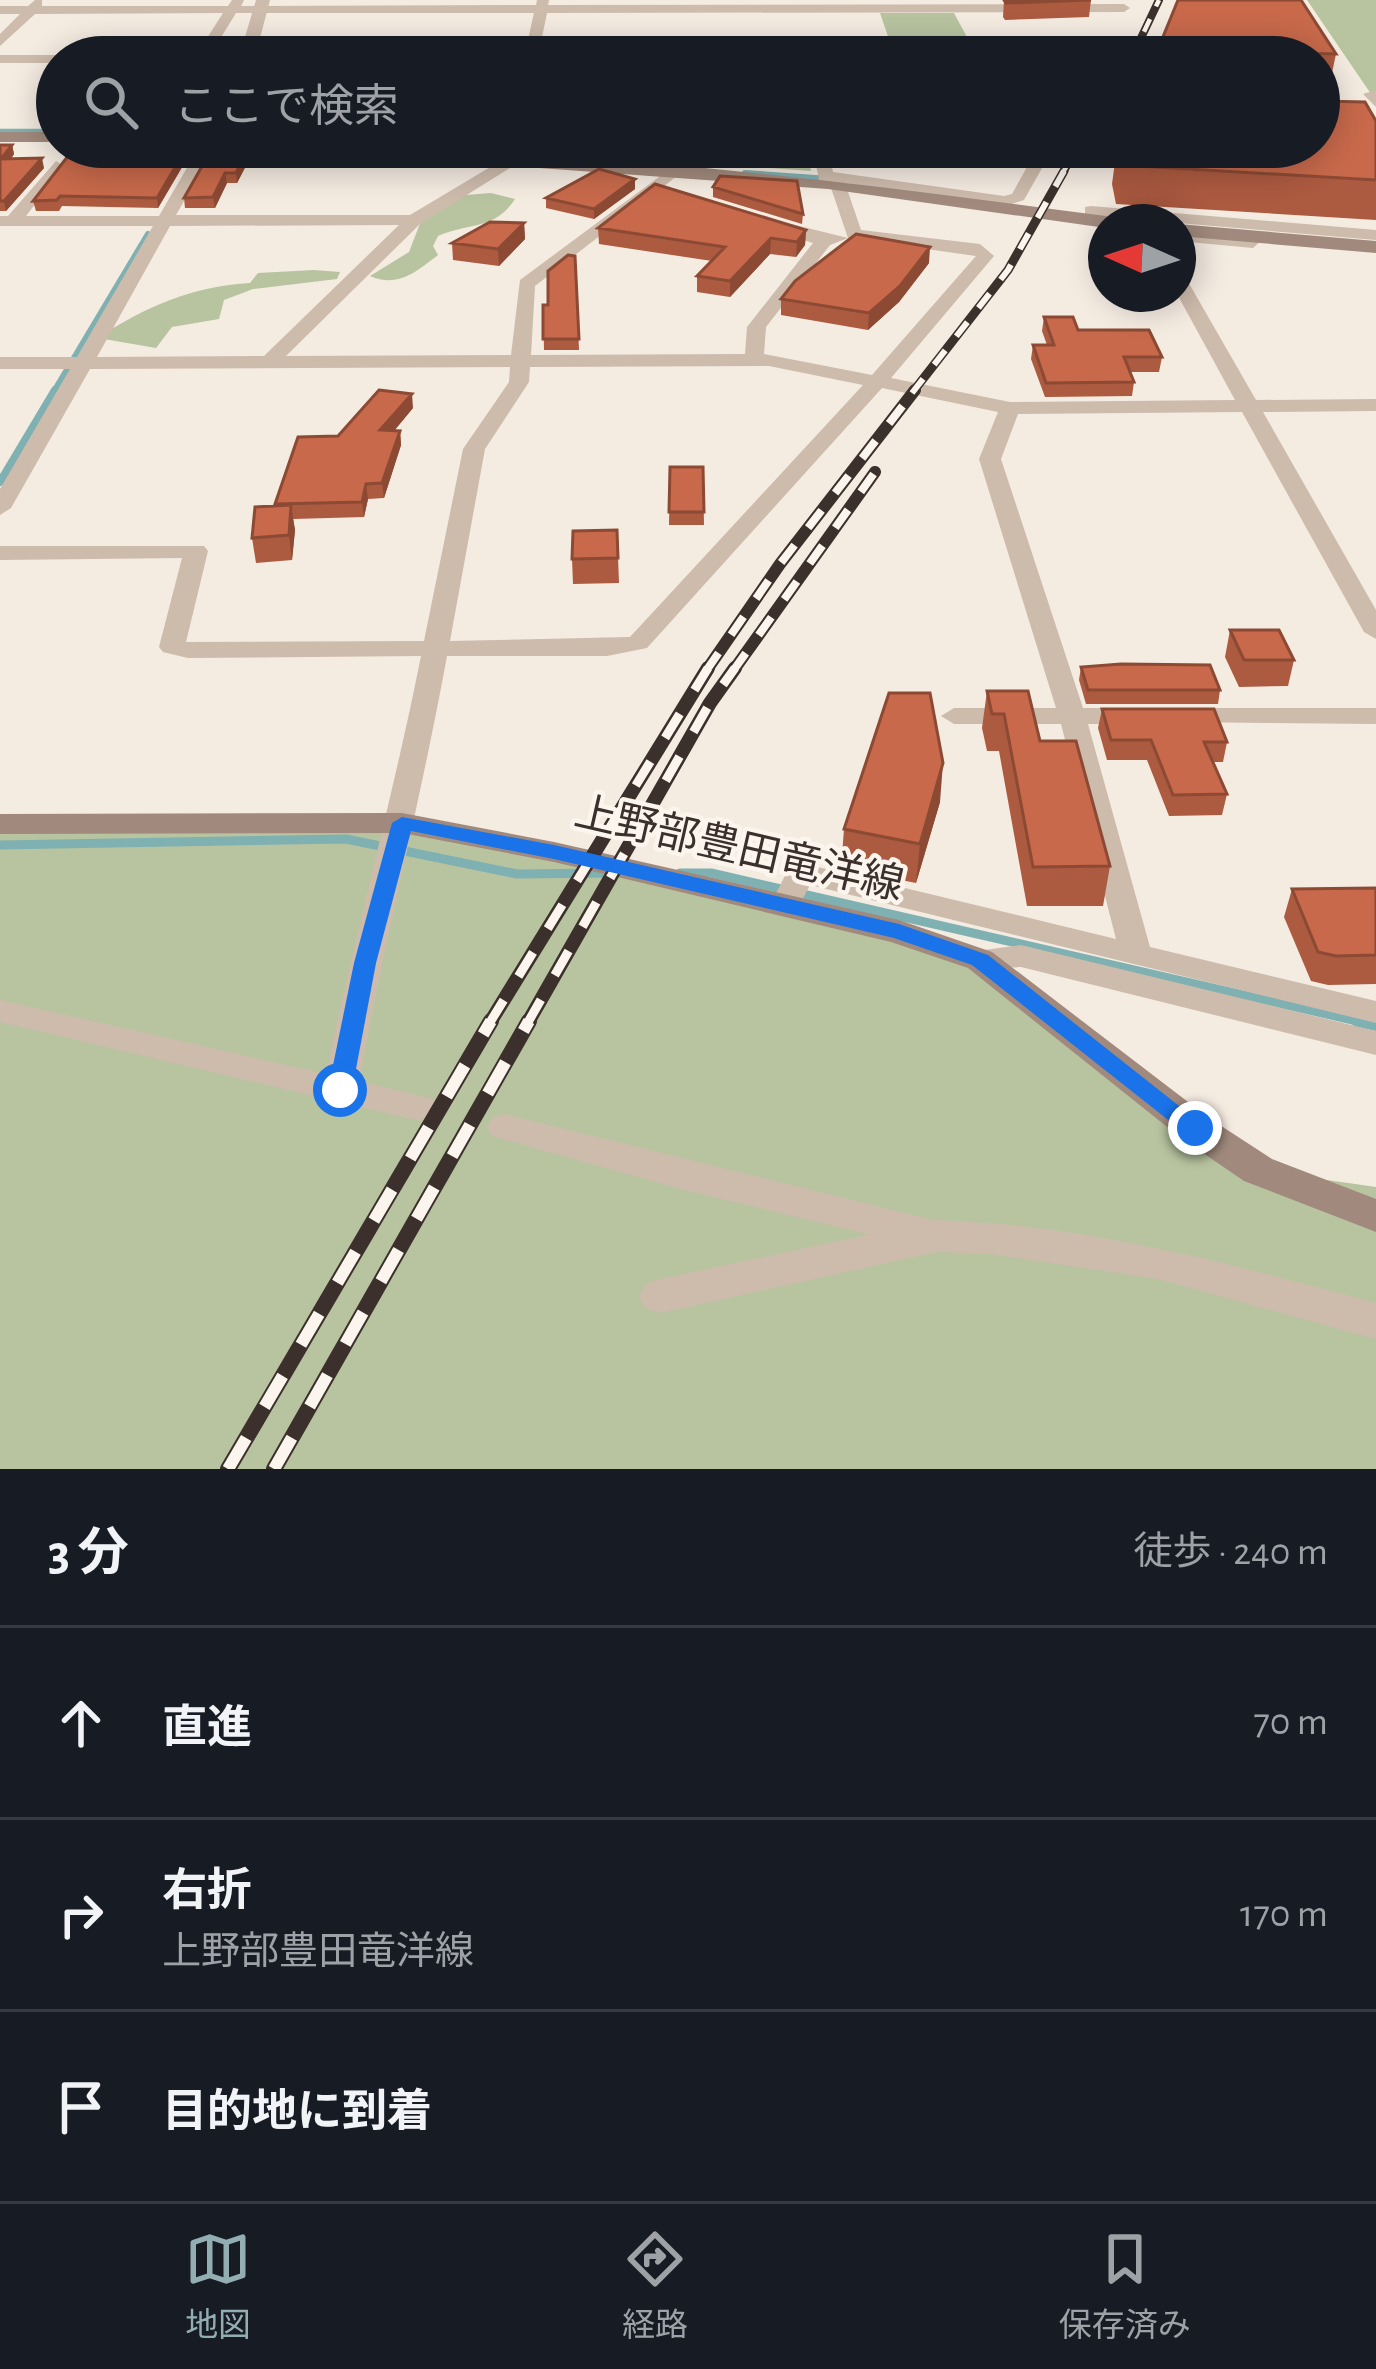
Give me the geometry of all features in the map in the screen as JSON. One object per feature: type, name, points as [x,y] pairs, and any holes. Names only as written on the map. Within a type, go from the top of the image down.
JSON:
[{"type":"main road","points":[[0,136],[36,137]]},
{"type":"main road","points":[[578,168],[666,185],[831,182],[1088,215]]},
{"type":"main road","points":[[1196,234],[1376,247]]},
{"type":"main road","name":"上野部豊田竜洋線","points":[[0,824],[402,823],[554,852],[899,932],[980,960],[1195,1128],[1258,1170],[1376,1216]]},
{"type":"street","points":[[0,10],[36,5],[542,4],[793,11],[1126,4]]},
{"type":"street","points":[[536,36],[542,4]]},
{"type":"street","points":[[1114,24],[1126,4]]},
{"type":"street","points":[[0,42],[36,5]]},
{"type":"street","points":[[215,36],[235,5]]},
{"type":"street","points":[[254,36],[262,5]]},
{"type":"street","points":[[0,59],[36,59]]},
{"type":"street","points":[[7,220],[54,168]]},
{"type":"street","points":[[0,508],[195,168]]},
{"type":"street","points":[[268,362],[414,220],[492,168]]},
{"type":"street","points":[[827,168],[854,235]]},
{"type":"street","points":[[831,182],[1005,201],[1018,197],[1034,168]]},
{"type":"street","points":[[340,1090],[365,963],[402,823],[474,449],[519,382],[526,284],[666,185]]},
{"type":"street","points":[[7,220],[414,220]]},
{"type":"street","points":[[0,553],[196,551],[172,647],[188,650],[607,648],[638,643],[962,288],[985,256],[980,249],[854,235],[824,241],[760,221]]},
{"type":"street","points":[[1196,223],[1376,235]]},
{"type":"street","points":[[754,360],[757,327],[824,241]]},
{"type":"street","points":[[1196,312],[1376,632]]},
{"type":"street","points":[[0,363],[754,360],[1010,408],[1376,405]]},
{"type":"street","points":[[1010,408],[990,458],[1072,716],[1136,954]]},
{"type":"street","points":[[954,716],[1376,716]]},
{"type":"street","points":[[785,905],[801,873],[1376,1012]]},
{"type":"street","points":[[980,960],[1022,956],[1376,1043]]},
{"type":"street","points":[[0,1012],[421,1108]]},
{"type":"street","points":[[505,1126],[681,1175],[937,1236],[990,1238],[1158,1262],[1376,1321]]},
{"type":"street","points":[[660,1297],[937,1236]]},
{"type":"green space","points":[[1307,0],[1376,0],[1376,94],[1371,94],[1340,48],[1340,36],[1332,36]]},
{"type":"green space","points":[[880,13],[954,13],[966,36],[888,36]]},
{"type":"green space","points":[[491,193],[515,199],[490,221],[438,236],[433,246],[438,255],[414,272],[389,280],[370,276],[409,252],[421,221],[453,196]]},
{"type":"green space","points":[[340,272],[337,279],[253,289],[224,300],[219,319],[172,327],[156,348],[98,338],[133,317],[189,294],[250,283],[258,273]]},
{"type":"green space","points":[[0,824],[304,824],[481,836],[805,910],[997,971],[1258,1170],[1376,1187],[1376,1469],[0,1469]]},
{"type":"building","points":[[1004,0],[1091,0],[1006,3]]},
{"type":"building","points":[[1178,0],[1301,0],[1324,36],[1163,36]]},
{"type":"building","points":[[1340,101],[1365,102],[1376,121],[1376,180],[1172,168],[1340,168]]},
{"type":"building","points":[[0,145],[12,145],[1,159],[36,158],[36,165],[0,201]]},
{"type":"building","points":[[59,168],[175,168],[157,198],[60,196],[33,201]]},
{"type":"building","points":[[201,168],[239,168],[236,173],[225,173],[213,197],[184,198]]},
{"type":"building","points":[[599,169],[635,179],[594,209],[546,198]]},
{"type":"building","points":[[720,176],[797,181],[803,214],[713,187]]},
{"type":"building","points":[[655,184],[806,230],[797,242],[771,238],[730,281],[697,276],[725,247],[598,228]]},
{"type":"building","points":[[490,222],[524,223],[498,249],[452,243]]},
{"type":"building","points":[[856,234],[930,247],[900,286],[869,313],[781,299],[795,281]]},
{"type":"building","points":[[568,255],[575,256],[579,339],[543,339],[548,271]]},
{"type":"building","points":[[1044,317],[1073,317],[1078,330],[1149,330],[1162,357],[1124,357],[1134,382],[1046,383],[1033,345],[1054,345]]},
{"type":"building","points":[[379,390],[412,394],[380,430],[400,431],[382,483],[366,484],[362,502],[275,504],[298,437],[338,436]]},
{"type":"building","points":[[670,467],[703,467],[704,512],[669,512]]},
{"type":"building","points":[[291,505],[289,535],[252,538],[255,507]]},
{"type":"building","points":[[617,530],[618,558],[572,559],[573,531]]},
{"type":"building","points":[[1230,630],[1279,630],[1294,660],[1244,660]]},
{"type":"building","points":[[1210,665],[1220,690],[1088,690],[1081,667]]},
{"type":"building","points":[[987,691],[1028,691],[1040,741],[1076,741],[1110,866],[1033,867],[1004,714],[992,714]]},
{"type":"building","points":[[889,693],[930,693],[943,763],[920,844],[844,829]]},
{"type":"building","points":[[1102,709],[1214,709],[1227,742],[1204,742],[1227,794],[1173,795],[1151,740],[1111,740]]},
{"type":"building","points":[[1376,888],[1376,955],[1318,952],[1292,889]]},
{"type":"waterway","points":[[0,131],[36,131]]},
{"type":"waterway","points":[[764,174],[745,173],[830,179]]},
{"type":"waterway","points":[[53,393],[148,234]]},
{"type":"waterway","points":[[0,482],[55,390]]},
{"type":"waterway","points":[[0,845],[346,839],[517,874],[609,873]]},
{"type":"waterway","points":[[680,873],[711,873],[1370,1024]]},
{"type":"waterway","points":[[1357,1021],[1376,1025]]},
{"type":"railway","points":[[1142,36],[1159,0]]},
{"type":"railway","points":[[1062,174],[1066,168]]},
{"type":"railway","points":[[912,393],[1008,270],[1064,171]]},
{"type":"railway","points":[[707,669],[780,564],[915,390]]},
{"type":"railway","points":[[733,671],[875,472]]},
{"type":"railway","points":[[527,1024],[710,703],[735,668]]},
{"type":"railway","points":[[489,1024],[707,669]]},
{"type":"railway","points":[[228,1469],[491,1021]]},
{"type":"railway","points":[[274,1469],[529,1021]]},
{"type":"route","points":[[340,1090],[365,963],[402,823],[554,852],[899,932],[980,960],[1195,1128]]}]
